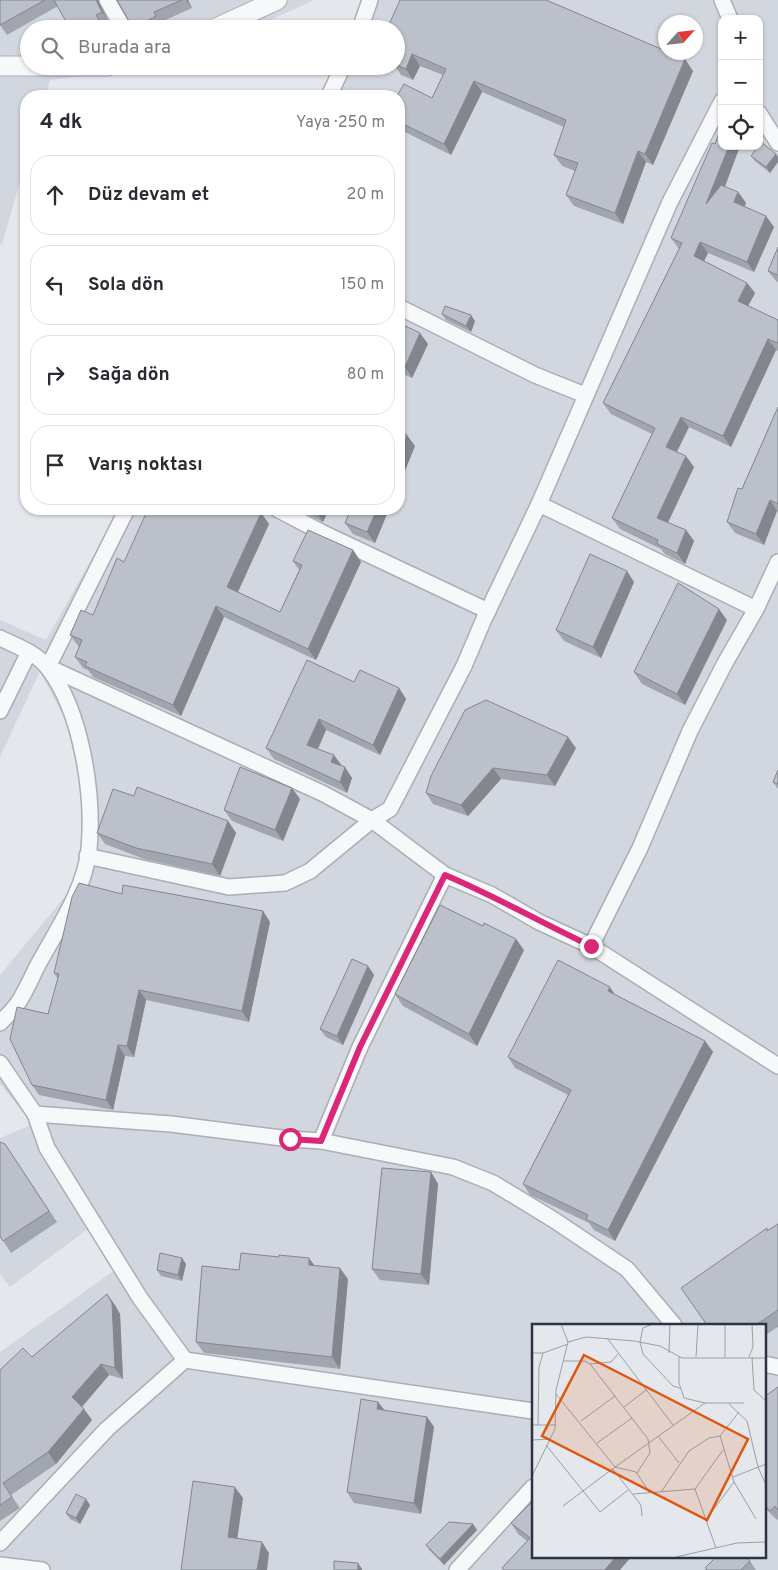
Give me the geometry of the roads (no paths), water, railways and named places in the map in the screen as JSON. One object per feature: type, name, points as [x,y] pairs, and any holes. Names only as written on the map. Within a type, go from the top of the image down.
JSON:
[{"type":"street","points":[[107,0],[119,20]]},
{"type":"street","points":[[234,20],[277,0]]},
{"type":"street","points":[[363,20],[370,0]]},
{"type":"street","points":[[722,0],[728,15]]},
{"type":"street","points":[[2,63],[20,64]]},
{"type":"street","points":[[332,90],[339,75]]},
{"type":"street","points":[[87,856],[229,887],[285,883],[310,871],[372,820],[390,809],[464,666],[539,504],[670,202],[720,105]]},
{"type":"street","points":[[763,119],[778,143]]},
{"type":"street","points":[[405,310],[534,374],[585,395]]},
{"type":"street","points":[[539,504],[756,609]]},
{"type":"street","points":[[48,667],[124,515]]},
{"type":"street","points":[[288,515],[322,533],[488,611]]},
{"type":"street","points":[[591,946],[640,848],[690,731],[725,663],[756,609],[778,562]]},
{"type":"street","points":[[0,638],[29,652],[48,667],[324,794],[372,820],[445,875],[492,895],[539,922],[591,946],[778,1066]]},
{"type":"street","points":[[0,711],[29,652]]},
{"type":"street","points":[[0,1023],[18,1003],[62,922],[80,883],[87,856],[88,778],[82,750],[67,703],[48,667]]},
{"type":"street","points":[[321,1141],[360,1047],[445,875]]},
{"type":"street","points":[[0,1063],[35,1114],[47,1148],[140,1298],[185,1360],[532,1411]]},
{"type":"street","points":[[35,1114],[170,1124],[321,1141],[452,1166],[493,1183],[554,1220],[627,1269],[673,1324]]},
{"type":"street","points":[[0,1543],[106,1429],[185,1360]]},
{"type":"street","points":[[457,1570],[532,1488]]},
{"type":"street","points":[[0,1565],[42,1570]]}]
